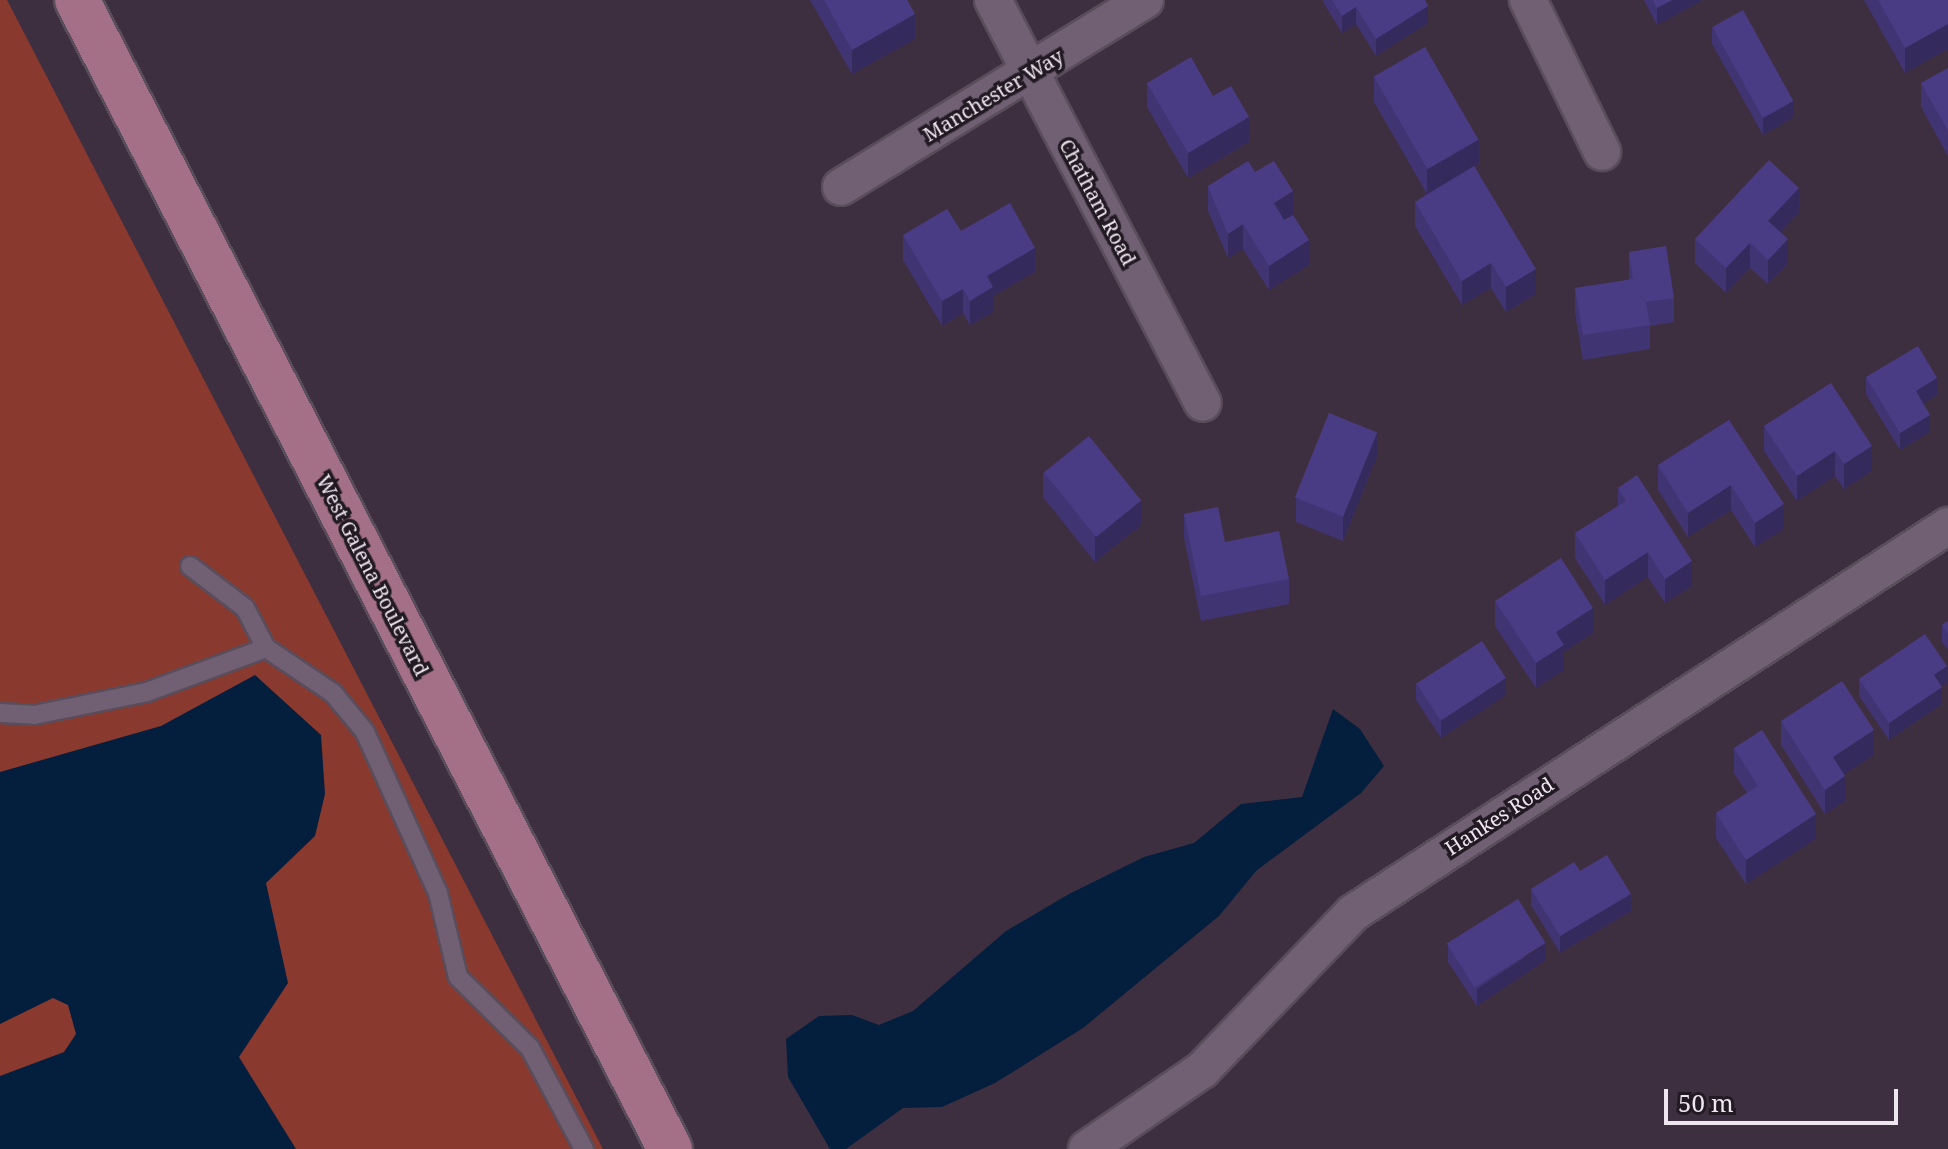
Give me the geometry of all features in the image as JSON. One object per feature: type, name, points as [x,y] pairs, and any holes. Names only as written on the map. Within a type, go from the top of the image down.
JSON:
[{"type":"main road","name":"West Galena Boulevard","points":[[77,0],[670,1149]]},
{"type":"street","name":"Chatham Road","points":[[993,0],[1203,403]]},
{"type":"street","name":"Manchester Way","points":[[841,187],[1145,0]]},
{"type":"street","points":[[1528,0],[1602,152]]},
{"type":"street","name":"Hankes Road","points":[[1087,1149],[1202,1070],[1353,913],[1948,526]]},
{"type":"lane","points":[[190,566],[245,608],[266,648],[333,693],[365,732],[438,893],[458,977],[530,1048],[584,1149]]},
{"type":"lane","points":[[0,713],[34,715],[147,692],[266,648]]},
{"type":"shaded area","points":[[0,0],[7,0],[603,1149],[0,1149]]},
{"type":"water","points":[[255,675],[321,735],[325,794],[315,836],[266,883],[288,983],[239,1057],[296,1149],[0,1149],[0,1076],[64,1052],[76,1034],[68,1005],[53,998],[0,1024],[0,772],[161,726]]},
{"type":"water","points":[[1333,709],[1360,729],[1384,766],[1361,793],[1257,870],[1219,916],[1083,1028],[995,1083],[942,1107],[903,1108],[846,1149],[830,1149],[788,1077],[786,1039],[819,1016],[852,1015],[879,1025],[913,1011],[1006,931],[1069,894],[1144,857],[1194,843],[1241,804],[1302,797]]},
{"type":"building","points":[[824,0],[907,0],[915,14],[852,50]]},
{"type":"building","points":[[1332,0],[1425,0],[1428,6],[1376,39],[1356,7],[1342,16]]},
{"type":"building","points":[[1653,0],[1672,0],[1657,8]]},
{"type":"building","points":[[1878,0],[1948,0],[1948,24],[1905,48]]},
{"type":"building","points":[[1743,10],[1793,101],[1763,118],[1712,27]]},
{"type":"building","points":[[1425,47],[1478,140],[1427,169],[1374,76]]},
{"type":"building","points":[[1191,57],[1213,96],[1231,86],[1249,117],[1188,153],[1147,83]]},
{"type":"building","points":[[1948,68],[1948,131],[1921,83]]},
{"type":"building","points":[[1769,160],[1799,188],[1768,221],[1788,239],[1768,260],[1750,243],[1726,268],[1695,239]]},
{"type":"building","points":[[1248,161],[1255,172],[1274,161],[1293,191],[1274,203],[1284,220],[1293,215],[1309,240],[1269,266],[1243,224],[1228,234],[1208,186]]},
{"type":"building","points":[[1474,166],[1536,269],[1506,287],[1491,263],[1462,281],[1415,202]]},
{"type":"building","points":[[1010,203],[1035,248],[987,276],[993,287],[970,301],[963,289],[942,301],[903,235],[947,209],[961,231]]},
{"type":"building","points":[[1666,246],[1674,298],[1646,302],[1650,325],[1583,335],[1575,288],[1633,279],[1629,252]]},
{"type":"building","points":[[1918,346],[1937,378],[1916,391],[1930,415],[1900,433],[1866,377]]},
{"type":"building","points":[[1831,383],[1872,446],[1844,464],[1835,451],[1797,476],[1764,426]]},
{"type":"building","points":[[1329,413],[1377,432],[1343,517],[1295,497]]},
{"type":"building","points":[[1729,420],[1784,504],[1755,523],[1731,485],[1688,513],[1658,465]]},
{"type":"building","points":[[1089,436],[1141,501],[1096,537],[1044,473]]},
{"type":"building","points":[[1637,475],[1692,561],[1665,579],[1648,552],[1605,580],[1575,533],[1626,501],[1618,488]]},
{"type":"building","points":[[1218,507],[1225,542],[1279,531],[1289,579],[1201,596],[1184,514]]},
{"type":"building","points":[[1561,558],[1593,608],[1556,632],[1564,645],[1536,663],[1495,601]]},
{"type":"building","points":[[1925,634],[1947,666],[1934,675],[1942,687],[1889,723],[1859,679]]},
{"type":"building","points":[[1482,641],[1506,678],[1441,720],[1417,683]]},
{"type":"building","points":[[1842,681],[1874,730],[1833,757],[1845,776],[1825,790],[1781,721]]},
{"type":"building","points":[[1762,730],[1816,814],[1746,860],[1716,813],[1758,786],[1734,748]]},
{"type":"building","points":[[1607,855],[1631,894],[1560,936],[1531,889],[1574,862],[1580,871]]},
{"type":"building","points":[[1518,899],[1546,943],[1474,988],[1447,944]]}]
